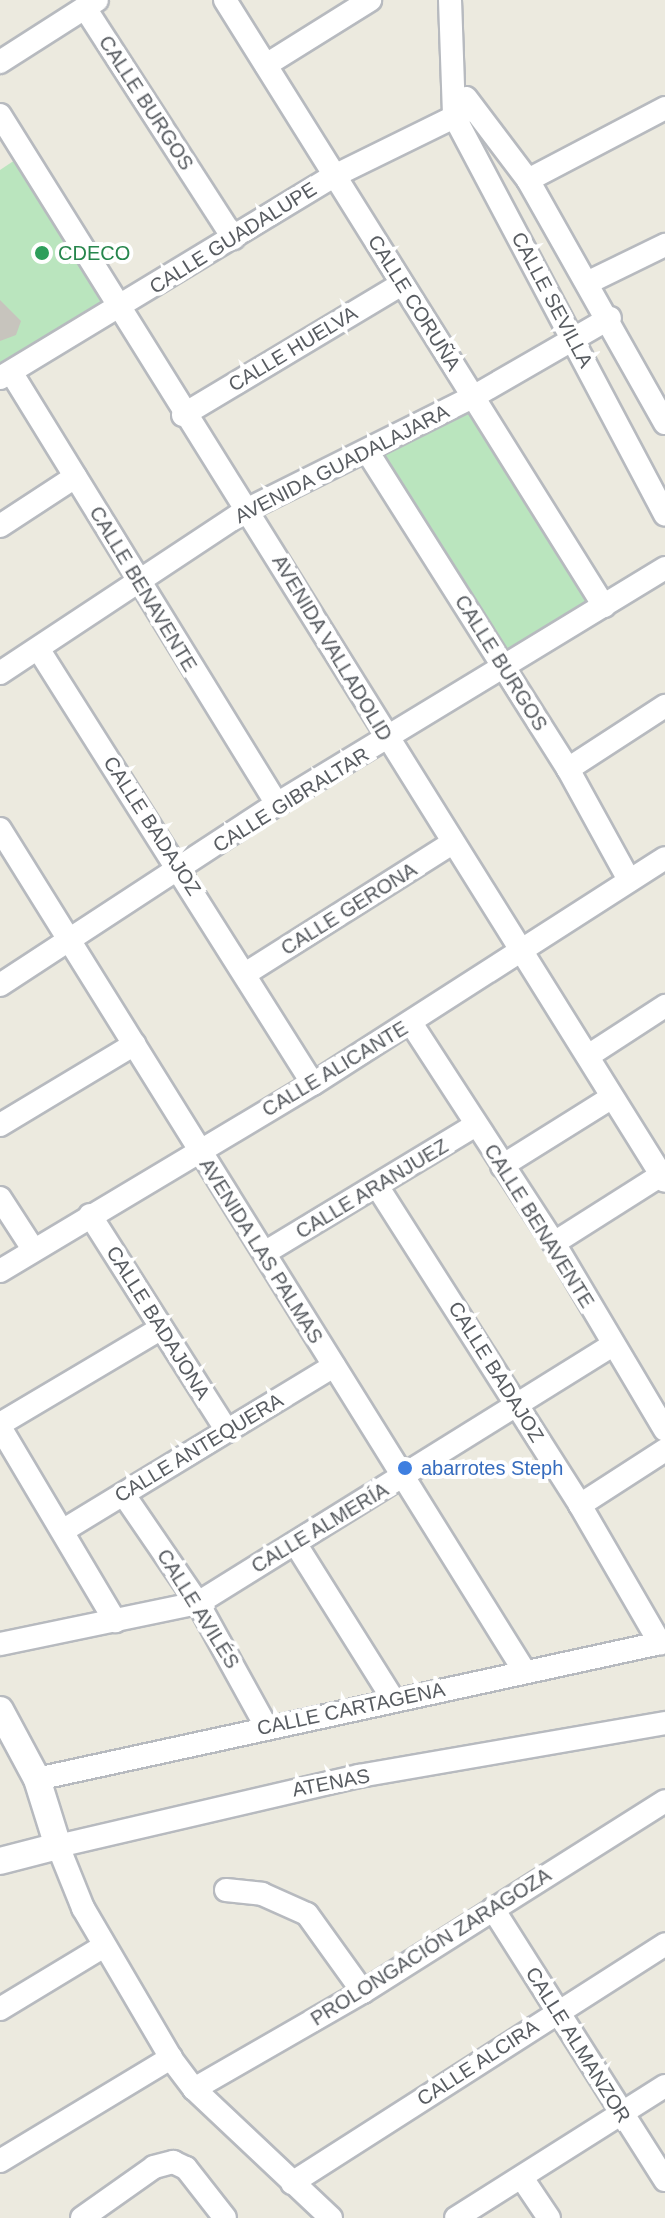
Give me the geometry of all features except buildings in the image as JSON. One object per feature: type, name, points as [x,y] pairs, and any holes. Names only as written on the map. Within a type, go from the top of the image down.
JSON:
[{"type":"street","name":"CALLE CORUÑA","points":[[225,0],[604,606]]},
{"type":"street","points":[[266,65],[370,0]]},
{"type":"street","name":"CALLE SEVILLA","points":[[450,0],[454,81],[463,112],[573,337],[665,515]]},
{"type":"street","points":[[0,62],[92,4]]},
{"type":"street","name":"CALLE BURGOS","points":[[92,4],[233,238]]},
{"type":"street","points":[[528,180],[665,108]]},
{"type":"street","name":"CALLE SEVILLA","points":[[463,112],[528,180],[587,283],[657,390],[665,423]]},
{"type":"street","name":"CALLE GUADALUPE","points":[[6,375],[334,176],[463,112]]},
{"type":"street","name":"AVENIDA VALLADOLID","points":[[0,115],[183,415],[248,509],[387,740],[588,1056],[611,1098],[661,1167]]},
{"type":"street","points":[[587,283],[665,245]]},
{"type":"street","name":"CALLE HUELVA","points":[[183,415],[402,284]]},
{"type":"street","name":"AVENIDA GUADALAJARA","points":[[0,673],[139,585],[248,509],[473,397],[610,318]]},
{"type":"street","name":"CALLE BENAVENTE","points":[[6,375],[75,477],[277,804]]},
{"type":"street","name":"CALLE BURGOS","points":[[367,451],[568,769],[629,880]]},
{"type":"street","points":[[0,526],[75,477]]},
{"type":"street","name":"CALLE GIBRALTAR","points":[[0,985],[181,871],[277,804],[505,669],[665,568]]},
{"type":"street","name":"CALLE BADAJOZ","points":[[39,650],[313,1084]]},
{"type":"street","points":[[568,769],[665,706]]},
{"type":"street","name":"AVENIDA LAS PALMAS","points":[[0,829],[525,1672]]},
{"type":"street","name":"CALLE GERONA","points":[[245,974],[452,843]]},
{"type":"street","name":"CALLE ALICANTE","points":[[0,1271],[313,1084],[665,858]]},
{"type":"street","points":[[588,1056],[665,1006]]},
{"type":"street","name":"CALLE BENAVENTE","points":[[411,1023],[554,1243],[665,1430]]},
{"type":"street","points":[[0,1125],[135,1044]]},
{"type":"street","points":[[502,1166],[611,1098]]},
{"type":"street","name":"CALLE ARANJUEZ","points":[[266,1252],[476,1125]]},
{"type":"street","points":[[554,1243],[661,1167]]},
{"type":"street","name":"CALLE BADAJOZ","points":[[377,1186],[580,1505],[662,1643]]},
{"type":"street","points":[[0,1198],[33,1249]]},
{"type":"street","name":"CALLE BADAJONA","points":[[90,1215],[227,1431]]},
{"type":"street","points":[[115,1621],[0,1426],[160,1329]]},
{"type":"street","name":"CALLE ALMERÍA","points":[[0,1644],[198,1603],[612,1345]]},
{"type":"street","name":"CALLE ANTEQUERA","points":[[64,1530],[334,1366]]},
{"type":"street","points":[[580,1505],[665,1450]]},
{"type":"street","name":"CALLE AVILÉS","points":[[124,1495],[198,1603],[267,1728]]},
{"type":"street","points":[[295,1543],[393,1699]]},
{"type":"street","name":"CALLE CARTAGENA","points":[[37,1779],[393,1699],[662,1643]]},
{"type":"street","points":[[0,1710],[37,1779],[58,1846],[104,1946],[171,2058],[194,2089],[331,2218]]},
{"type":"street","name":"ATENAS","points":[[0,1861],[359,1776],[665,1723]]},
{"type":"street","name":"PROLONGACIÓN ZARAGOZA","points":[[194,2089],[363,1992],[665,1801]]},
{"type":"street","points":[[226,1890],[262,1894],[307,1914],[363,1992]]},
{"type":"street","name":"CALLE ALMANZOR","points":[[493,1909],[665,2180]]},
{"type":"street","name":"CALLE ALCIRA","points":[[292,2183],[665,1944]]},
{"type":"street","points":[[0,2009],[104,1946]]},
{"type":"street","points":[[0,2161],[171,2058]]},
{"type":"street","points":[[456,2218],[665,2086]]},
{"type":"street","points":[[82,2218],[109,2210],[164,2162],[186,2168],[225,2218]]},
{"type":"street","points":[[522,2178],[549,2218]]},
{"type":"green space","name":"CDECO","points":[[24,154],[118,309],[0,380],[0,170]]},
{"type":"green space","points":[[473,397],[604,606],[503,670],[372,460]]},
{"type":"place","name":"CDECO","points":[[42,253]]},
{"type":"place","name":"abarrotes Steph","points":[[405,1468]]}]
